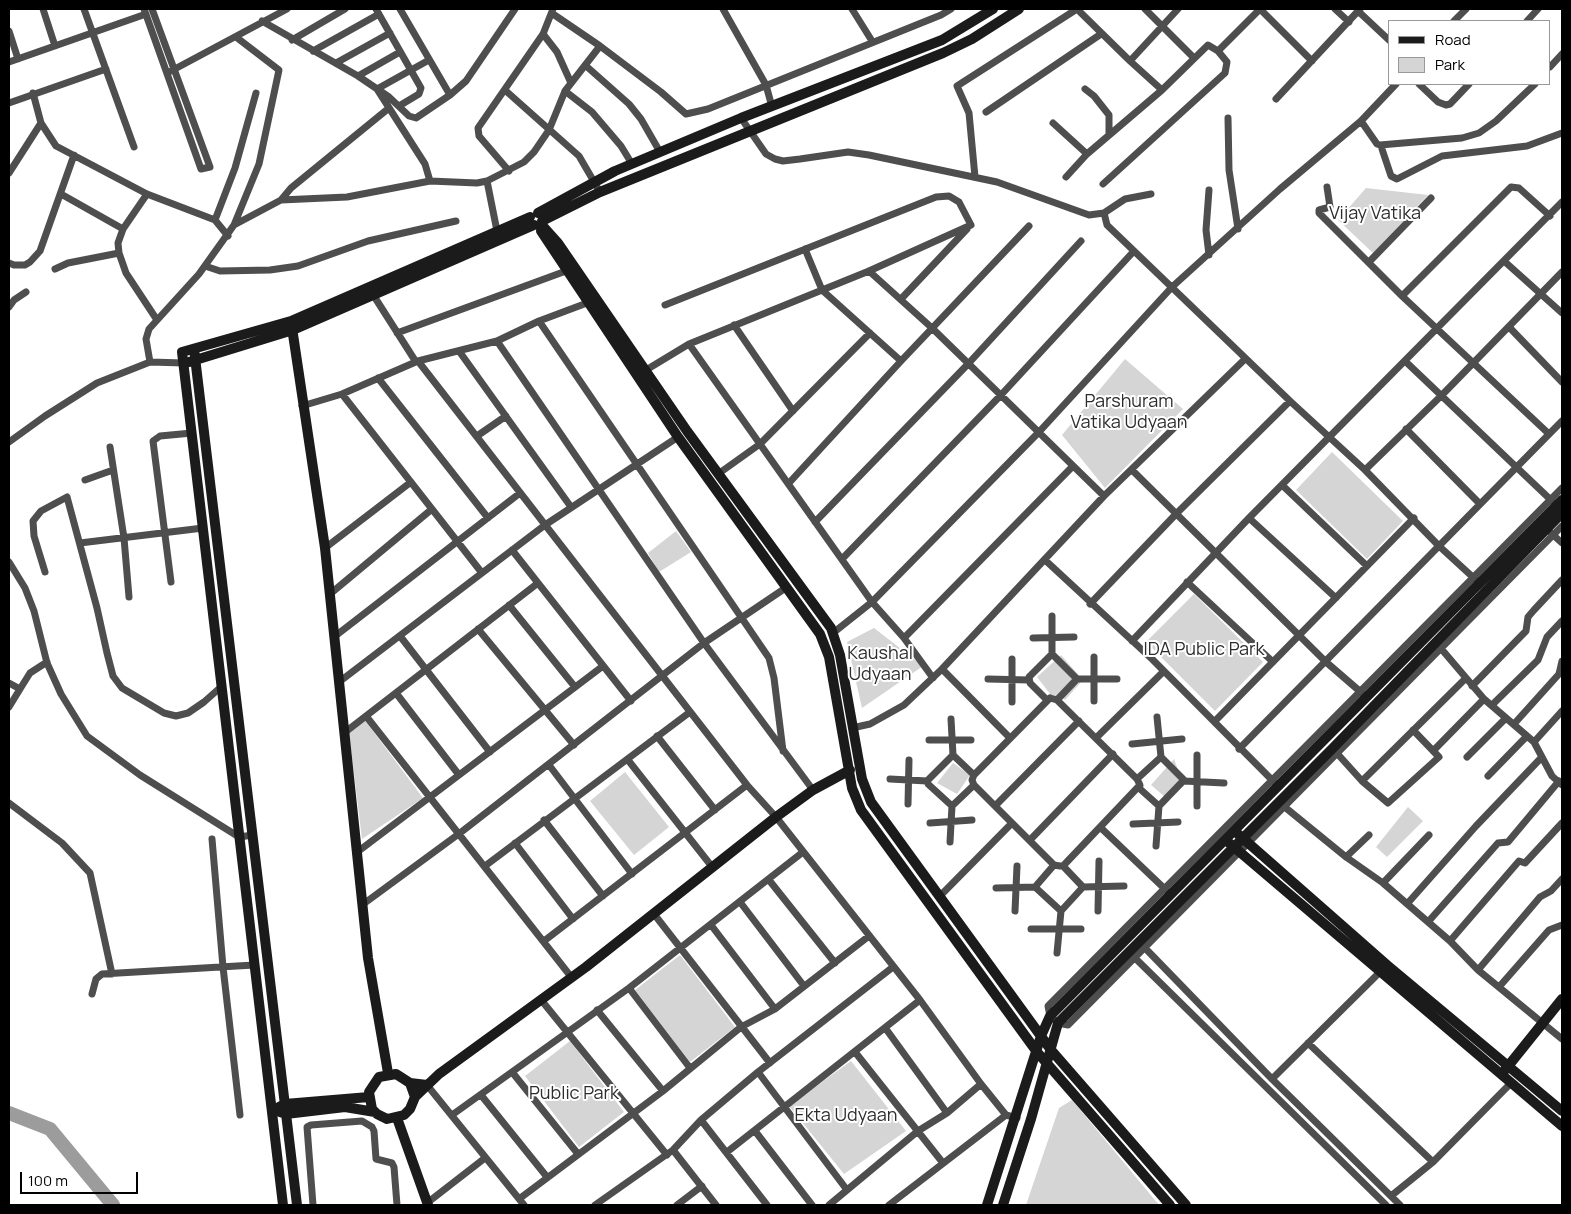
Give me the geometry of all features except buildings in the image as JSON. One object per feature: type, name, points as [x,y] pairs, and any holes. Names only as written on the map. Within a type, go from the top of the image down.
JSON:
[{"type":"main road","points":[[371,291],[497,231],[537,221],[594,181],[741,118],[942,40],[993,9]]},
{"type":"main road","points":[[184,363],[292,325],[537,221],[600,192],[943,53],[1019,9]]},
{"type":"main road","points":[[537,221],[587,304],[678,437],[820,634],[829,657],[852,788],[861,810],[1047,1065],[1170,1205]]},
{"type":"main road","points":[[537,221],[558,243],[718,474],[833,633],[840,655],[862,778],[871,802],[1051,1050],[1186,1205]]},
{"type":"main road","points":[[283,1205],[182,352],[292,325]]},
{"type":"main road","points":[[292,325],[302,406],[325,548],[368,958],[388,1074]]},
{"type":"main road","points":[[194,348],[297,1205]]},
{"type":"main road","points":[[187,390],[199,389]]},
{"type":"main road","points":[[1003,1205],[1047,1065],[1058,1023],[1242,838],[1281,804],[1334,751],[1435,642],[1550,532],[1559,506]]},
{"type":"main road","points":[[1242,838],[1276,784],[1364,695],[1435,642],[1477,580],[1559,506]]},
{"type":"main road","points":[[272,1110],[345,1107],[375,1112],[387,1118],[397,1118],[410,1109],[415,1097],[427,1085],[542,1001],[812,790],[850,770]]},
{"type":"main road","points":[[1242,838],[1500,1075],[1562,1126]]},
{"type":"main road","points":[[987,1205],[1017,1118],[1041,1036],[1050,1016],[1169,892],[1233,847]]},
{"type":"main road","points":[[1233,847],[1562,1111]]},
{"type":"main road","points":[[1500,1075],[1545,1023],[1562,999]]},
{"type":"main road","points":[[375,1112],[369,1097],[372,1084],[379,1077],[388,1074],[404,1077],[410,1084],[415,1097]]},
{"type":"main road","points":[[410,1084],[427,1085]]},
{"type":"main road","points":[[286,1109],[369,1097]]},
{"type":"main road","points":[[397,1118],[428,1204]]},
{"type":"street","points":[[43,9],[55,46]]},
{"type":"street","points":[[84,9],[134,148]]},
{"type":"street","points":[[166,74],[287,9]]},
{"type":"street","points":[[292,40],[345,9]]},
{"type":"street","points":[[400,9],[450,95]]},
{"type":"street","points":[[262,21],[292,40],[358,76],[399,106],[409,116],[416,118],[450,95],[466,81],[515,9]]},
{"type":"street","points":[[723,9],[766,85],[772,107]]},
{"type":"street","points":[[852,9],[872,41]]},
{"type":"street","points":[[509,171],[477,132],[543,34],[553,11],[686,114],[708,109],[872,41],[941,15],[951,9]]},
{"type":"street","points":[[975,177],[969,113],[957,86],[1077,9],[1101,34],[1162,90]]},
{"type":"street","points":[[1145,9],[1193,57]]},
{"type":"street","points":[[1130,61],[1178,9]]},
{"type":"street","points":[[1218,51],[1260,9],[1312,61]]},
{"type":"street","points":[[1335,9],[1348,22]]},
{"type":"street","points":[[1455,20],[1466,9]]},
{"type":"street","points":[[1528,20],[1538,9]]},
{"type":"street","points":[[9,62],[148,10]]},
{"type":"street","points":[[148,10],[174,69],[210,167],[201,169],[166,74],[148,10]]},
{"type":"street","points":[[1276,100],[1359,10],[1388,39]]},
{"type":"street","points":[[314,51],[378,12],[421,88],[419,94],[399,106]]},
{"type":"street","points":[[9,31],[18,59]]},
{"type":"street","points":[[336,63],[390,33]]},
{"type":"street","points":[[543,34],[557,52],[571,83]]},
{"type":"street","points":[[986,112],[1101,34]]},
{"type":"street","points":[[150,362],[146,333],[199,274],[228,236],[259,164],[279,70],[236,37]]},
{"type":"street","points":[[1066,177],[1109,134],[1162,90],[1193,57],[1208,45],[1218,51],[1227,62],[1226,74],[1103,184]]},
{"type":"street","points":[[281,200],[347,197],[430,181],[477,183],[487,181],[509,171],[524,162],[534,152],[549,130],[565,91],[600,46]]},
{"type":"street","points":[[358,76],[400,52]]},
{"type":"street","points":[[1551,66],[1562,54]]},
{"type":"street","points":[[377,89],[429,60]]},
{"type":"street","points":[[585,65],[629,104],[641,119],[660,152]]},
{"type":"street","points":[[9,103],[33,93],[106,70]]},
{"type":"street","points":[[833,633],[872,602],[1039,432],[1172,288],[1280,189],[1361,121],[1395,85]]},
{"type":"street","points":[[1420,85],[1438,102],[1446,105],[1450,104],[1468,85]]},
{"type":"street","points":[[1361,121],[1380,145],[1462,138],[1479,133],[1496,121],[1533,85]]},
{"type":"street","points":[[1085,88],[1109,115],[1109,134]]},
{"type":"street","points":[[377,89],[425,164],[430,181]]},
{"type":"street","points":[[506,91],[579,156],[600,192]]},
{"type":"street","points":[[565,91],[598,118],[621,146],[632,164]]},
{"type":"street","points":[[33,93],[41,122],[56,146],[147,194],[214,220],[228,236]]},
{"type":"street","points":[[214,220],[235,168],[256,93]]},
{"type":"street","points":[[234,225],[281,200],[291,188],[389,108]]},
{"type":"street","points":[[741,118],[766,154],[783,161],[848,152],[921,164],[997,182],[1089,215],[1104,213],[1125,199],[1151,194]]},
{"type":"street","points":[[1228,118],[1229,170],[1238,229]]},
{"type":"street","points":[[9,173],[41,122]]},
{"type":"street","points":[[1053,124],[1087,154]]},
{"type":"street","points":[[1382,149],[1391,176],[1397,179],[1442,156],[1527,146],[1562,133]]},
{"type":"street","points":[[9,263],[25,265],[40,251],[74,155]]},
{"type":"street","points":[[487,181],[497,231]]},
{"type":"street","points":[[1327,187],[1330,205],[1328,208],[1320,210],[1319,213],[1370,261],[1402,296],[1475,362],[1549,434]]},
{"type":"street","points":[[1402,296],[1511,187],[1518,188],[1550,216]]},
{"type":"street","points":[[1209,190],[1206,230],[1209,255]]},
{"type":"street","points":[[61,194],[123,229]]},
{"type":"street","points":[[147,194],[123,229],[118,243],[118,253],[121,262],[157,320]]},
{"type":"street","points":[[665,305],[943,195],[959,202],[971,225]]},
{"type":"street","points":[[1370,261],[1431,198]]},
{"type":"street","points":[[1132,641],[1249,518],[1438,330],[1562,202]]},
{"type":"street","points":[[1104,213],[1107,225],[1290,401],[1365,470],[1414,518],[1439,546],[1477,580],[1364,695],[1298,635],[1132,470]]},
{"type":"street","points":[[205,266],[220,271],[270,270],[298,266],[368,241],[456,222]]},
{"type":"street","points":[[646,370],[689,344],[868,271],[971,225]]},
{"type":"street","points":[[901,300],[971,225]]},
{"type":"street","points":[[789,483],[900,361],[1029,226]]},
{"type":"street","points":[[816,522],[968,364],[1081,241]]},
{"type":"street","points":[[804,249],[822,290],[900,361]]},
{"type":"street","points":[[842,559],[1001,395],[1134,251]]},
{"type":"street","points":[[54,269],[68,263],[118,253]]},
{"type":"street","points":[[1504,261],[1542,293],[1562,313]]},
{"type":"street","points":[[397,333],[566,271]]},
{"type":"street","points":[[868,271],[932,328],[1104,496]]},
{"type":"street","points":[[1365,470],[1475,362],[1562,272]]},
{"type":"street","points":[[371,291],[417,362],[477,436],[747,785],[776,817],[920,1000],[1006,1115],[1017,1118]]},
{"type":"street","points":[[9,307],[14,300],[26,292]]},
{"type":"street","points":[[302,406],[342,394],[417,362],[497,341],[539,321],[587,304]]},
{"type":"street","points":[[539,321],[769,658],[774,678],[783,751]]},
{"type":"street","points":[[734,325],[793,411]]},
{"type":"street","points":[[1509,327],[1562,382]]},
{"type":"street","points":[[718,474],[760,444],[870,333]]},
{"type":"street","points":[[497,341],[704,644],[812,790]]},
{"type":"street","points":[[689,344],[872,602],[904,638],[933,678]]},
{"type":"street","points":[[459,351],[571,507]]},
{"type":"street","points":[[164,362],[182,352]]},
{"type":"street","points":[[852,728],[870,724],[904,705],[933,678],[1104,496],[1245,358]]},
{"type":"street","points":[[1405,361],[1515,467],[1559,506]]},
{"type":"street","points":[[9,442],[97,383],[150,362],[184,363]]},
{"type":"street","points":[[378,378],[488,518]]},
{"type":"street","points":[[342,394],[482,573]]},
{"type":"street","points":[[1090,604],[1177,513],[1290,401]]},
{"type":"street","points":[[477,436],[506,416]]},
{"type":"street","points":[[1240,749],[1562,421]]},
{"type":"street","points":[[1406,429],[1480,504]]},
{"type":"street","points":[[171,582],[163,534],[153,441],[160,436],[192,433]]},
{"type":"street","points":[[339,682],[545,525],[678,437]]},
{"type":"street","points":[[110,447],[124,538],[129,597]]},
{"type":"street","points":[[904,638],[1073,466]]},
{"type":"street","points":[[85,480],[113,470]]},
{"type":"street","points":[[325,548],[411,482]]},
{"type":"street","points":[[1282,485],[1367,566]]},
{"type":"street","points":[[1559,506],[1562,488]]},
{"type":"street","points":[[334,637],[520,493]]},
{"type":"street","points":[[45,572],[34,536],[33,521],[41,512],[67,497],[113,676],[122,688],[164,713],[176,716],[188,713],[222,686]]},
{"type":"street","points":[[330,594],[432,509]]},
{"type":"street","points":[[1249,518],[1336,598]]},
{"type":"street","points":[[1215,721],[1414,518]]},
{"type":"street","points":[[1562,526],[1550,532],[1562,543]]},
{"type":"street","points":[[80,543],[203,528]]},
{"type":"street","points":[[512,550],[631,701]]},
{"type":"street","points":[[1045,560],[1164,671],[1276,784],[1169,892],[1100,827]]},
{"type":"street","points":[[9,562],[25,588],[34,611],[47,662],[62,694],[86,736],[140,775],[240,837],[253,835]]},
{"type":"street","points":[[1472,686],[1526,631],[1528,617],[1562,580]]},
{"type":"street","points":[[1187,582],[1273,662]]},
{"type":"street","points":[[344,733],[538,583]]},
{"type":"street","points":[[362,905],[460,833],[704,644],[787,587]]},
{"type":"street","points":[[509,605],[575,688]]},
{"type":"street","points":[[1052,616],[1052,654],[1076,678],[1116,679]]},
{"type":"street","points":[[1492,705],[1538,660],[1547,637],[1562,621]]},
{"type":"street","points":[[478,629],[574,745]]},
{"type":"street","points":[[400,636],[490,752]]},
{"type":"street","points":[[1034,638],[1074,637]]},
{"type":"street","points":[[1428,922],[1498,843],[1508,842],[1560,783],[1552,776],[1541,758],[1541,752],[1534,742],[1484,699],[1435,642]]},
{"type":"street","points":[[1029,680],[1030,674],[1052,654]]},
{"type":"street","points":[[1094,657],[1094,701]]},
{"type":"street","points":[[1012,659],[1012,702]]},
{"type":"street","points":[[1514,724],[1558,674],[1562,661]]},
{"type":"street","points":[[9,707],[30,673],[47,662]]},
{"type":"street","points":[[356,854],[603,666]]},
{"type":"street","points":[[942,669],[1010,738]]},
{"type":"street","points":[[1096,738],[1164,671]]},
{"type":"street","points":[[1057,700],[1076,678]]},
{"type":"street","points":[[988,679],[1029,680],[1048,700]]},
{"type":"street","points":[[1362,780],[1465,679]]},
{"type":"street","points":[[9,683],[20,689]]},
{"type":"street","points":[[396,693],[459,775]]},
{"type":"street","points":[[1434,751],[1484,699]]},
{"type":"street","points":[[1124,886],[1083,887],[1063,866],[1054,865],[974,785],[972,780],[974,775],[1048,700],[1057,700],[1113,754],[1137,779],[1139,788],[1160,806]]},
{"type":"street","points":[[1534,742],[1562,711]]},
{"type":"street","points":[[485,866],[573,798],[628,760],[690,712]]},
{"type":"street","points":[[366,716],[460,833],[572,978]]},
{"type":"street","points":[[1157,717],[1161,757],[1184,781],[1224,783]]},
{"type":"street","points":[[1467,758],[1506,718]]},
{"type":"street","points":[[951,720],[953,755],[974,775]]},
{"type":"street","points":[[995,806],[1079,721]]},
{"type":"street","points":[[1334,751],[1388,803],[1439,756],[1413,730]]},
{"type":"street","points":[[657,736],[715,810]]},
{"type":"street","points":[[1488,776],[1527,736]]},
{"type":"street","points":[[1132,744],[1182,739]]},
{"type":"street","points":[[929,740],[971,740]]},
{"type":"street","points":[[1030,840],[1113,754]]},
{"type":"street","points":[[890,779],[928,781],[953,755]]},
{"type":"street","points":[[1197,755],[1197,806]]},
{"type":"street","points":[[1137,779],[1161,757]]},
{"type":"street","points":[[1407,904],[1476,826],[1541,758]]},
{"type":"street","points":[[628,760],[713,868]]},
{"type":"street","points":[[908,804],[909,760]]},
{"type":"street","points":[[549,765],[632,874]]},
{"type":"street","points":[[928,781],[928,784],[952,806]]},
{"type":"street","points":[[1156,846],[1160,806],[1184,781]]},
{"type":"street","points":[[544,941],[747,785]]},
{"type":"street","points":[[950,842],[952,806],[974,785]]},
{"type":"street","points":[[1063,866],[1139,788]]},
{"type":"street","points":[[9,803],[62,843],[90,873],[112,974]]},
{"type":"street","points":[[1281,804],[1346,857],[1383,883],[1450,941],[1478,970],[1545,1023],[1562,1039]]},
{"type":"street","points":[[544,820],[602,896]]},
{"type":"street","points":[[930,823],[972,820]]},
{"type":"street","points":[[1133,824],[1178,822]]},
{"type":"street","points":[[939,897],[1012,823]]},
{"type":"street","points":[[1450,941],[1519,861],[1525,863],[1562,824]]},
{"type":"street","points":[[1383,883],[1429,835]]},
{"type":"street","points":[[1346,857],[1369,836]]},
{"type":"street","points":[[212,839],[223,967],[240,1115]]},
{"type":"street","points":[[515,843],[573,919]]},
{"type":"street","points":[[1050,1016],[1058,1023],[1068,1025],[1145,948],[1233,847]]},
{"type":"street","points":[[452,1115],[629,988],[803,852]]},
{"type":"street","points":[[1098,911],[1099,861]]},
{"type":"street","points":[[1036,888],[1054,865]]},
{"type":"street","points":[[1015,911],[1017,866]]},
{"type":"street","points":[[1478,970],[1540,897],[1551,891],[1562,879]]},
{"type":"street","points":[[769,880],[835,963]]},
{"type":"street","points":[[1056,953],[1061,911],[1083,887]]},
{"type":"street","points":[[996,888],[1036,888],[1061,911]]},
{"type":"street","points":[[740,902],[804,986]]},
{"type":"street","points":[[654,914],[682,947],[770,1063]]},
{"type":"street","points":[[711,924],[775,1009]]},
{"type":"street","points":[[1500,987],[1549,930],[1562,925]]},
{"type":"street","points":[[1031,929],[1081,930]]},
{"type":"street","points":[[427,1085],[522,1202],[547,1177],[663,1091],[741,1027],[775,1009],[869,936]]},
{"type":"street","points":[[1145,948],[1272,1080],[1400,1205]]},
{"type":"street","points":[[1135,958],[1386,1205]]},
{"type":"street","points":[[92,994],[96,979],[102,974],[254,965]]},
{"type":"street","points":[[595,1205],[670,1152],[701,1120],[758,1072],[893,967]]},
{"type":"street","points":[[1272,1080],[1384,968]]},
{"type":"street","points":[[629,988],[690,1068]]},
{"type":"street","points":[[726,1152],[886,1029],[920,1000]]},
{"type":"street","points":[[542,1001],[632,1114],[702,1186],[716,1205]]},
{"type":"street","points":[[597,1010],[663,1091]]},
{"type":"street","points":[[886,1029],[947,1113]]},
{"type":"street","points":[[1308,1043],[1433,1162]]},
{"type":"street","points":[[856,1052],[943,1163]]},
{"type":"street","points":[[512,1072],[578,1154]]},
{"type":"street","points":[[758,1072],[847,1190]]},
{"type":"street","points":[[829,1205],[918,1131],[947,1113],[981,1084]]},
{"type":"street","points":[[1391,1196],[1433,1162],[1510,1084]]},
{"type":"street","points":[[481,1095],[547,1177]]},
{"type":"street","points":[[888,1205],[1006,1115]]},
{"type":"street","points":[[701,1120],[767,1205]]},
{"type":"street","points":[[313,1205],[307,1127],[311,1124],[362,1121],[372,1127],[374,1131],[376,1159],[388,1161],[394,1167],[397,1205]]},
{"type":"street","points":[[755,1131],[812,1205]]},
{"type":"street","points":[[428,1204],[485,1158]]},
{"type":"street","points":[[677,1205],[702,1186]]},
{"type":"green space","name":"Vijay Vatika","points":[[1366,188],[1428,195],[1373,253],[1338,220]]},
{"type":"green space","name":"Parshuram Vatika Udyaan","points":[[1125,359],[1183,409],[1105,488],[1062,435]]},
{"type":"green space","points":[[1332,452],[1403,521],[1367,559],[1296,490]]},
{"type":"green space","points":[[676,531],[691,552],[659,572],[648,553]]},
{"type":"green space","name":"IDA Public Park","points":[[1194,594],[1263,662],[1215,711],[1146,642]]},
{"type":"green space","name":"Kaushal Udyaan","points":[[874,628],[923,666],[862,708],[847,642]]},
{"type":"green space","points":[[1061,655],[1083,680],[1065,700],[1059,694],[1054,699],[1037,677]]},
{"type":"green space","points":[[364,719],[423,798],[362,839],[349,733]]},
{"type":"green space","points":[[1174,759],[1184,786],[1165,797],[1151,785]]},
{"type":"green space","points":[[953,763],[970,775],[957,794],[937,783]]},
{"type":"green space","points":[[625,772],[669,827],[634,855],[590,801]]},
{"type":"green space","points":[[1408,807],[1423,821],[1387,857],[1376,847]]},
{"type":"green space","points":[[680,955],[735,1027],[690,1062],[635,990]]},
{"type":"green space","name":"Public Park","points":[[570,1041],[624,1112],[579,1147],[525,1076]]},
{"type":"green space","name":"Ekta Udyaan","points":[[851,1061],[906,1131],[844,1174],[789,1106]]},
{"type":"green space","points":[[1072,1100],[1159,1205],[1026,1205],[1059,1108]]},
{"type":"waterway","points":[[9,1113],[50,1129],[113,1205]]}]
